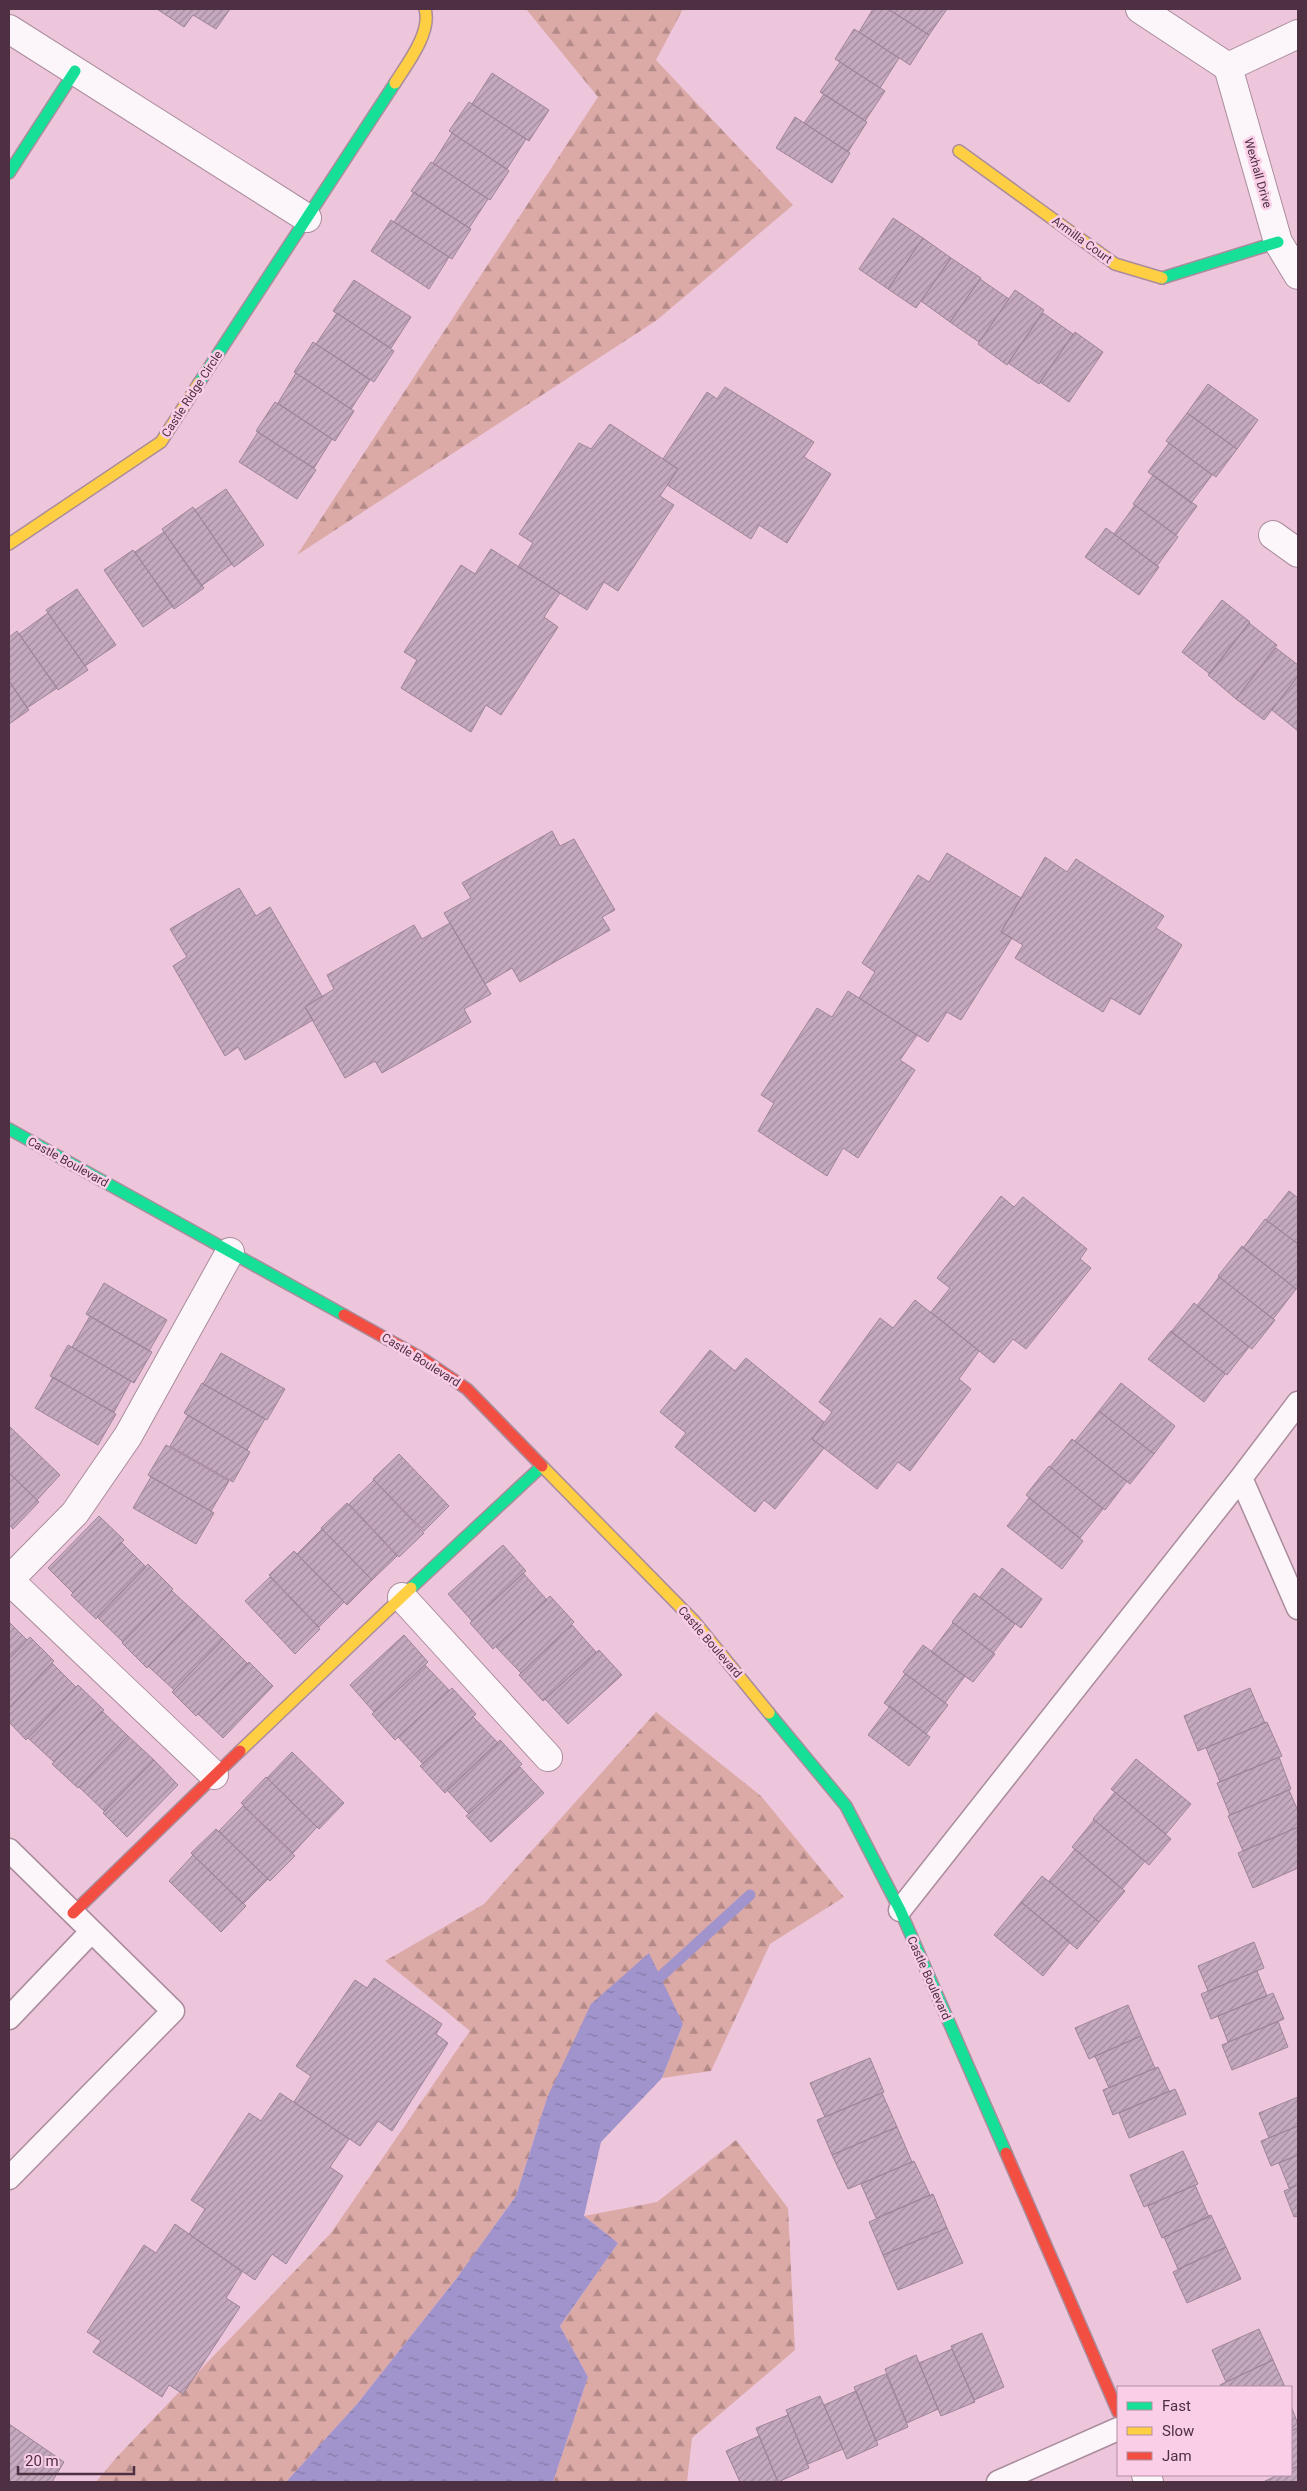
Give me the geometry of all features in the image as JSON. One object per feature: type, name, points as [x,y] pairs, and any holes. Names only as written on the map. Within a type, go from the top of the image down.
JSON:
[{"type":"street","name":"Castle Ridge Circle","points":[[9,544],[161,442],[414,54],[428,19],[425,9]]},
{"type":"street","points":[[1140,9],[1228,66],[1298,34]]},
{"type":"street","points":[[9,29],[307,218]]},
{"type":"street","name":"Wexhall Drive","points":[[1228,66],[1278,242],[1298,274]]},
{"type":"street","points":[[9,173],[75,71]]},
{"type":"street","name":"Armilla Court","points":[[959,151],[1116,264],[1164,278],[1278,242]]},
{"type":"street","points":[[1274,535],[1298,553]]},
{"type":"street","name":"Castle Boulevard","points":[[9,1129],[423,1359],[467,1389],[694,1621],[846,1806],[900,1910],[1117,2410]]},
{"type":"street","points":[[214,1776],[9,1580],[75,1513],[128,1436],[230,1252]]},
{"type":"street","points":[[73,1913],[214,1776],[542,1466]]},
{"type":"street","points":[[402,1597],[548,1757]]},
{"type":"lane","points":[[900,1910],[1298,1403]]},
{"type":"lane","points":[[1241,1478],[1298,1608]]},
{"type":"lane","points":[[9,1850],[173,2011],[9,2178]]},
{"type":"lane","points":[[9,2018],[91,1932]]},
{"type":"lane","points":[[998,2482],[1117,2429]]},
{"type":"green space","points":[[526,9],[683,9],[656,60],[793,205],[657,320],[297,555],[598,97]]},
{"type":"green space","points":[[656,1712],[761,1796],[844,1897],[770,1944],[711,2071],[662,2078],[683,2024],[648,1954],[547,2098],[516,2196],[456,2279],[357,2404],[286,2482],[96,2482],[116,2458],[331,2233],[470,2031],[385,1961],[484,1904]]},
{"type":"green space","points":[[736,2140],[788,2208],[795,2350],[692,2438],[687,2482],[553,2482],[588,2377],[560,2326],[618,2243],[584,2216],[657,2202]]},
{"type":"water","points":[[649,1953],[683,2024],[662,2078],[601,2142],[584,2216],[618,2243],[560,2326],[588,2377],[553,2482],[286,2482],[357,2404],[456,2279],[516,2196],[547,2098],[591,2004]]},
{"type":"building","points":[[157,9],[230,9],[216,29],[193,15],[184,27]]},
{"type":"building","points":[[873,9],[888,9],[929,35],[910,65],[859,32]]},
{"type":"building","points":[[888,9],[947,9],[929,35]]},
{"type":"building","points":[[854,29],[899,58],[880,88],[835,59]]},
{"type":"building","points":[[840,62],[885,91],[865,121],[820,92]]},
{"type":"building","points":[[492,73],[549,110],[529,141],[472,104]]},
{"type":"building","points":[[824,94],[867,122],[848,152],[804,123]]},
{"type":"building","points":[[469,102],[526,139],[507,169],[449,131]]},
{"type":"building","points":[[795,117],[850,153],[832,183],[776,148]]},
{"type":"building","points":[[452,133],[509,171],[490,200],[433,163]]},
{"type":"building","points":[[431,162],[488,199],[469,228],[411,191]]},
{"type":"building","points":[[414,192],[471,229],[452,259],[394,222]]},
{"type":"building","points":[[893,218],[923,238],[888,289],[859,269]]},
{"type":"building","points":[[391,220],[449,257],[429,289],[371,251]]},
{"type":"building","points":[[923,238],[951,258],[916,308],[888,289]]},
{"type":"building","points":[[951,258],[981,278],[950,322],[921,301]]},
{"type":"building","points":[[980,279],[1009,299],[979,342],[950,322]]},
{"type":"building","points":[[354,280],[411,317],[391,348],[333,311]]},
{"type":"building","points":[[1015,290],[1044,310],[1007,365],[978,344]]},
{"type":"building","points":[[337,313],[394,351],[374,382],[316,344]]},
{"type":"building","points":[[1043,313],[1073,334],[1039,384],[1008,363]]},
{"type":"building","points":[[1075,332],[1103,352],[1069,402],[1040,382]]},
{"type":"building","points":[[313,342],[370,380],[351,409],[294,372]]},
{"type":"building","points":[[296,373],[354,411],[335,441],[278,403]]},
{"type":"building","points":[[1208,384],[1258,420],[1237,449],[1187,413]]},
{"type":"building","points":[[725,387],[814,442],[804,457],[831,474],[787,543],[759,525],[751,539],[667,485],[678,469],[663,459],[707,392],[717,399]]},
{"type":"building","points":[[275,402],[332,439],[314,468],[256,431]]},
{"type":"building","points":[[1187,413],[1237,449],[1216,477],[1166,441]]},
{"type":"building","points":[[610,424],[678,469],[660,496],[674,505],[618,591],[604,582],[587,610],[518,567],[533,543],[519,534],[579,443],[591,449]]},
{"type":"building","points":[[258,432],[316,470],[297,499],[239,462]]},
{"type":"building","points":[[1169,443],[1212,475],[1191,503],[1148,472]]},
{"type":"building","points":[[1153,475],[1197,506],[1176,535],[1133,504]]},
{"type":"building","points":[[226,489],[264,545],[234,567],[195,510]]},
{"type":"building","points":[[1135,505],[1178,537],[1157,566],[1114,534]]},
{"type":"building","points":[[193,507],[232,564],[201,586],[162,529]]},
{"type":"building","points":[[1106,528],[1159,567],[1139,595],[1085,557]]},
{"type":"building","points":[[164,532],[204,588],[174,609],[135,552]]},
{"type":"building","points":[[491,549],[560,593],[544,617],[558,627],[501,715],[486,705],[471,732],[401,688],[417,660],[404,652],[461,565],[475,574]]},
{"type":"building","points":[[133,550],[173,606],[143,627],[104,570]]},
{"type":"building","points":[[77,589],[116,645],[85,666],[46,610]]},
{"type":"building","points":[[1222,600],[1250,622],[1210,674],[1182,652]]},
{"type":"building","points":[[48,613],[88,670],[58,690],[19,634]]},
{"type":"building","points":[[1249,623],[1277,645],[1236,699],[1208,675]]},
{"type":"building","points":[[17,631],[57,688],[27,708],[9,681],[9,637]]},
{"type":"building","points":[[1276,648],[1298,665],[1298,676],[1264,720],[1236,699]]},
{"type":"building","points":[[1298,676],[1298,731],[1272,710]]},
{"type":"building","points":[[9,681],[29,710],[9,724]]},
{"type":"building","points":[[552,831],[560,846],[574,839],[615,910],[602,917],[610,930],[520,982],[512,968],[485,984],[444,913],[471,898],[462,883]]},
{"type":"building","points":[[947,853],[1021,898],[1001,932],[1012,938],[961,1020],[947,1012],[928,1042],[859,998],[875,972],[862,963],[918,875],[929,882]]},
{"type":"building","points":[[1045,857],[1067,872],[1076,859],[1164,916],[1156,928],[1182,945],[1140,1015],[1111,998],[1103,1012],[1015,958],[1023,945],[1001,932]]},
{"type":"building","points":[[239,888],[256,916],[270,907],[322,996],[305,1007],[313,1020],[245,1060],[238,1047],[225,1056],[173,966],[187,957],[170,929]]},
{"type":"building","points":[[450,923],[491,994],[464,1009],[471,1022],[382,1073],[375,1061],[345,1078],[305,1007],[334,989],[327,975],[414,925],[422,939]]},
{"type":"building","points":[[848,991],[917,1035],[900,1060],[915,1070],[858,1158],[843,1148],[827,1176],[758,1131],[774,1103],[761,1095],[817,1008],[832,1017]]},
{"type":"building","points":[[1289,1191],[1298,1198],[1298,1244],[1266,1220]]},
{"type":"building","points":[[1001,1196],[1014,1207],[1023,1197],[1087,1249],[1080,1259],[1091,1268],[1026,1349],[1013,1339],[994,1363],[931,1312],[950,1288],[937,1278]]},
{"type":"building","points":[[1265,1219],[1298,1244],[1298,1290],[1243,1248]]},
{"type":"building","points":[[1242,1246],[1296,1289],[1273,1319],[1218,1276]]},
{"type":"building","points":[[1219,1277],[1275,1320],[1252,1349],[1197,1306]]},
{"type":"building","points":[[104,1283],[167,1320],[149,1351],[86,1314]]},
{"type":"building","points":[[915,1300],[979,1351],[959,1379],[971,1389],[910,1471],[898,1462],[877,1489],[812,1439],[832,1412],[819,1402],[880,1318],[893,1328]]},
{"type":"building","points":[[1194,1303],[1249,1347],[1227,1375],[1171,1332]]},
{"type":"building","points":[[90,1316],[152,1352],[134,1383],[72,1347]]},
{"type":"building","points":[[1171,1331],[1225,1374],[1204,1402],[1148,1359]]},
{"type":"building","points":[[68,1345],[131,1381],[114,1412],[50,1376]]},
{"type":"building","points":[[710,1350],[735,1371],[746,1358],[824,1422],[812,1439],[824,1448],[775,1509],[764,1500],[755,1512],[675,1447],[686,1433],[660,1412]]},
{"type":"building","points":[[221,1353],[285,1389],[267,1420],[203,1384]]},
{"type":"building","points":[[53,1377],[116,1414],[98,1445],[35,1408]]},
{"type":"building","points":[[202,1383],[265,1419],[247,1450],[184,1413]]},
{"type":"building","points":[[1121,1383],[1175,1426],[1154,1454],[1099,1411]]},
{"type":"building","points":[[1099,1411],[1154,1454],[1130,1484],[1075,1441]]},
{"type":"building","points":[[188,1415],[250,1452],[233,1482],[170,1446]]},
{"type":"building","points":[[9,1426],[60,1475],[37,1500],[9,1473]]},
{"type":"building","points":[[1072,1439],[1127,1481],[1105,1510],[1050,1467]]},
{"type":"building","points":[[166,1445],[229,1481],[211,1511],[148,1475]]},
{"type":"building","points":[[399,1454],[449,1506],[424,1531],[373,1479]]},
{"type":"building","points":[[1049,1466],[1103,1509],[1080,1538],[1026,1495]]},
{"type":"building","points":[[9,1473],[39,1502],[13,1529],[9,1524]]},
{"type":"building","points":[[151,1477],[214,1513],[196,1544],[133,1508]]},
{"type":"building","points":[[374,1480],[424,1533],[399,1557],[349,1504]]},
{"type":"building","points":[[1029,1498],[1083,1541],[1062,1569],[1007,1526]]},
{"type":"building","points":[[347,1503],[397,1556],[372,1580],[321,1528]]},
{"type":"building","points":[[99,1516],[124,1540],[73,1593],[48,1568]]},
{"type":"building","points":[[322,1529],[372,1580],[347,1605],[297,1554]]},
{"type":"building","points":[[121,1542],[146,1567],[96,1619],[71,1595]]},
{"type":"building","points":[[503,1545],[526,1571],[472,1621],[448,1594]]},
{"type":"building","points":[[294,1551],[344,1602],[319,1627],[269,1575]]},
{"type":"building","points":[[148,1564],[173,1589],[123,1642],[97,1617]]},
{"type":"building","points":[[1002,1568],[1042,1599],[1021,1628],[980,1597]]},
{"type":"building","points":[[523,1573],[547,1600],[493,1649],[470,1623]]},
{"type":"building","points":[[270,1577],[320,1629],[295,1654],[245,1601]]},
{"type":"building","points":[[172,1591],[198,1615],[147,1668],[122,1643]]},
{"type":"building","points":[[974,1593],[1015,1624],[993,1653],[952,1622]]},
{"type":"building","points":[[550,1596],[574,1622],[521,1673],[496,1647]]},
{"type":"building","points":[[198,1615],[223,1639],[174,1690],[148,1666]]},
{"type":"building","points":[[9,1622],[27,1640],[9,1659]]},
{"type":"building","points":[[953,1623],[995,1654],[973,1682],[931,1652]]},
{"type":"building","points":[[572,1625],[596,1652],[543,1701],[519,1675]]},
{"type":"building","points":[[404,1635],[428,1662],[374,1712],[350,1685]]},
{"type":"building","points":[[30,1637],[54,1661],[9,1708],[9,1659]]},
{"type":"building","points":[[223,1639],[247,1663],[196,1716],[172,1692]]},
{"type":"building","points":[[923,1645],[965,1676],[945,1703],[903,1672]]},
{"type":"building","points":[[599,1650],[622,1675],[568,1724],[545,1699]]},
{"type":"building","points":[[249,1662],[273,1686],[223,1738],[198,1714]]},
{"type":"building","points":[[52,1663],[76,1687],[26,1740],[9,1722],[9,1708]]},
{"type":"building","points":[[425,1665],[449,1690],[395,1740],[372,1714]]},
{"type":"building","points":[[905,1674],[948,1705],[926,1734],[884,1703]]},
{"type":"building","points":[[78,1685],[104,1710],[54,1762],[28,1738]]},
{"type":"building","points":[[452,1688],[476,1714],[423,1764],[398,1737]]},
{"type":"building","points":[[1250,1688],[1265,1723],[1198,1751],[1184,1716]]},
{"type":"building","points":[[890,1706],[930,1737],[909,1766],[868,1735]]},
{"type":"building","points":[[102,1711],[128,1736],[78,1788],[52,1764]]},
{"type":"building","points":[[473,1717],[498,1743],[445,1793],[420,1766]]},
{"type":"building","points":[[1267,1722],[1282,1756],[1220,1782],[1206,1748]]},
{"type":"building","points":[[128,1736],[154,1760],[104,1811],[79,1787]]},
{"type":"building","points":[[500,1740],[522,1764],[469,1814],[447,1790]]},
{"type":"building","points":[[292,1752],[344,1803],[319,1829],[267,1778]]},
{"type":"building","points":[[1279,1757],[1291,1789],[1230,1815],[1217,1783]]},
{"type":"building","points":[[1136,1759],[1191,1804],[1166,1834],[1111,1789]]},
{"type":"building","points":[[154,1760],[178,1785],[127,1837],[103,1813]]},
{"type":"building","points":[[520,1767],[544,1793],[491,1842],[466,1816]]},
{"type":"building","points":[[266,1777],[317,1827],[293,1853],[241,1803]]},
{"type":"building","points":[[1289,1790],[1298,1811],[1298,1827],[1243,1851],[1228,1816]]},
{"type":"building","points":[[1115,1792],[1171,1839],[1149,1865],[1093,1819]]},
{"type":"building","points":[[243,1806],[295,1856],[270,1881],[219,1831]]},
{"type":"building","points":[[1094,1820],[1145,1861],[1122,1889],[1072,1847]]},
{"type":"building","points":[[1298,1827],[1298,1868],[1253,1888],[1238,1853]]},
{"type":"building","points":[[216,1829],[268,1879],[243,1904],[191,1853]]},
{"type":"building","points":[[1075,1849],[1125,1891],[1099,1922],[1049,1881]]},
{"type":"building","points":[[193,1855],[246,1906],[221,1932],[169,1881]]},
{"type":"building","points":[[1042,1876],[1099,1922],[1077,1949],[1021,1902]]},
{"type":"building","points":[[1021,1902],[1070,1942],[1043,1976],[994,1935]]},
{"type":"building","points":[[1254,1942],[1264,1968],[1208,1991],[1198,1966]]},
{"type":"building","points":[[1257,1971],[1267,1996],[1211,2019],[1201,1994]]},
{"type":"building","points":[[374,1978],[442,2024],[436,2034],[448,2043],[392,2131],[378,2121],[360,2146],[294,2102],[311,2076],[296,2066],[355,1980],[367,1988]]},
{"type":"building","points":[[1273,1993],[1284,2019],[1228,2042],[1218,2016]]},
{"type":"building","points":[[1128,2005],[1141,2036],[1089,2059],[1075,2028]]},
{"type":"building","points":[[1278,2021],[1288,2047],[1232,2070],[1222,2045]]},
{"type":"building","points":[[1141,2036],[1155,2068],[1109,2088],[1095,2056]]},
{"type":"building","points":[[870,2058],[884,2092],[825,2117],[810,2083]]},
{"type":"building","points":[[1158,2067],[1169,2091],[1113,2115],[1103,2090]]},
{"type":"building","points":[[1175,2089],[1186,2114],[1129,2138],[1119,2113]]},
{"type":"building","points":[[280,2093],[349,2139],[330,2167],[343,2176],[286,2264],[272,2254],[255,2280],[189,2234],[205,2209],[191,2200],[249,2113],[261,2121]]},
{"type":"building","points":[[882,2093],[897,2127],[832,2155],[817,2120]]},
{"type":"building","points":[[1298,2097],[1298,2126],[1269,2138],[1259,2113]]},
{"type":"building","points":[[1298,2126],[1298,2155],[1271,2166],[1261,2141]]},
{"type":"building","points":[[897,2127],[912,2162],[848,2189],[832,2155]]},
{"type":"building","points":[[1183,2151],[1198,2184],[1144,2207],[1130,2175]]},
{"type":"building","points":[[1298,2155],[1298,2185],[1289,2188],[1279,2163]]},
{"type":"building","points":[[914,2161],[930,2195],[876,2218],[861,2184]]},
{"type":"building","points":[[1195,2185],[1209,2217],[1162,2238],[1148,2206]]},
{"type":"building","points":[[1298,2185],[1298,2216],[1294,2217],[1284,2191]]},
{"type":"building","points":[[933,2194],[947,2228],[883,2255],[869,2222]]},
{"type":"building","points":[[1211,2215],[1226,2247],[1178,2269],[1164,2237]]},
{"type":"building","points":[[175,2224],[242,2272],[226,2298],[240,2307],[183,2394],[169,2385],[162,2397],[93,2352],[101,2341],[87,2332],[144,2245],[156,2253]]},
{"type":"building","points":[[947,2228],[963,2263],[898,2290],[883,2255]]},
{"type":"building","points":[[1226,2247],[1241,2279],[1187,2303],[1173,2272]]},
{"type":"building","points":[[1259,2329],[1273,2360],[1226,2382],[1212,2350]]},
{"type":"building","points":[[982,2333],[1004,2387],[974,2400],[951,2346]]},
{"type":"building","points":[[952,2349],[975,2402],[941,2416],[919,2363]]},
{"type":"building","points":[[916,2355],[938,2409],[907,2423],[885,2369]]},
{"type":"building","points":[[1273,2360],[1285,2386],[1220,2386]]},
{"type":"building","points":[[886,2374],[908,2427],[876,2441],[854,2387]]},
{"type":"building","points":[[856,2391],[878,2445],[847,2459],[824,2405]]},
{"type":"building","points":[[820,2396],[843,2449],[808,2464],[786,2410]]},
{"type":"building","points":[[1292,2409],[1298,2424],[1298,2428],[1292,2431]]},
{"type":"building","points":[[788,2415],[809,2468],[778,2482],[756,2428]]},
{"type":"building","points":[[9,2424],[64,2462],[52,2482],[9,2482]]},
{"type":"building","points":[[1298,2428],[1298,2466],[1292,2469],[1292,2431]]},
{"type":"building","points":[[759,2436],[778,2482],[740,2482],[726,2451]]},
{"type":"building","points":[[1298,2466],[1298,2482],[1263,2482],[1276,2476],[1292,2476],[1292,2469]]},
{"type":"waterway","points":[[660,1977],[750,1895]]},
{"type":"traffic: fast","points":[[9,173],[75,71]]},
{"type":"traffic: fast","points":[[199,383],[395,83]]},
{"type":"traffic: fast","points":[[1162,278],[1278,242]]},
{"type":"traffic: fast","points":[[9,1129],[344,1315]]},
{"type":"traffic: fast","points":[[411,1588],[542,1466]]},
{"type":"traffic: fast","points":[[769,1713],[846,1806],[900,1910],[1006,2153]]},
{"type":"traffic: slow","points":[[395,83],[422,38],[425,28],[425,9]]},
{"type":"traffic: slow","points":[[959,151],[1115,264],[1162,278]]},
{"type":"traffic: slow","points":[[9,544],[161,442],[199,383]]},
{"type":"traffic: slow","points":[[542,1466],[694,1621],[769,1713]]},
{"type":"traffic: slow","points":[[240,1751],[411,1588]]},
{"type":"traffic: jam","points":[[344,1315],[423,1359],[467,1389],[542,1466]]},
{"type":"traffic: jam","points":[[73,1913],[240,1751]]},
{"type":"traffic: jam","points":[[1006,2153],[1117,2410]]}]
